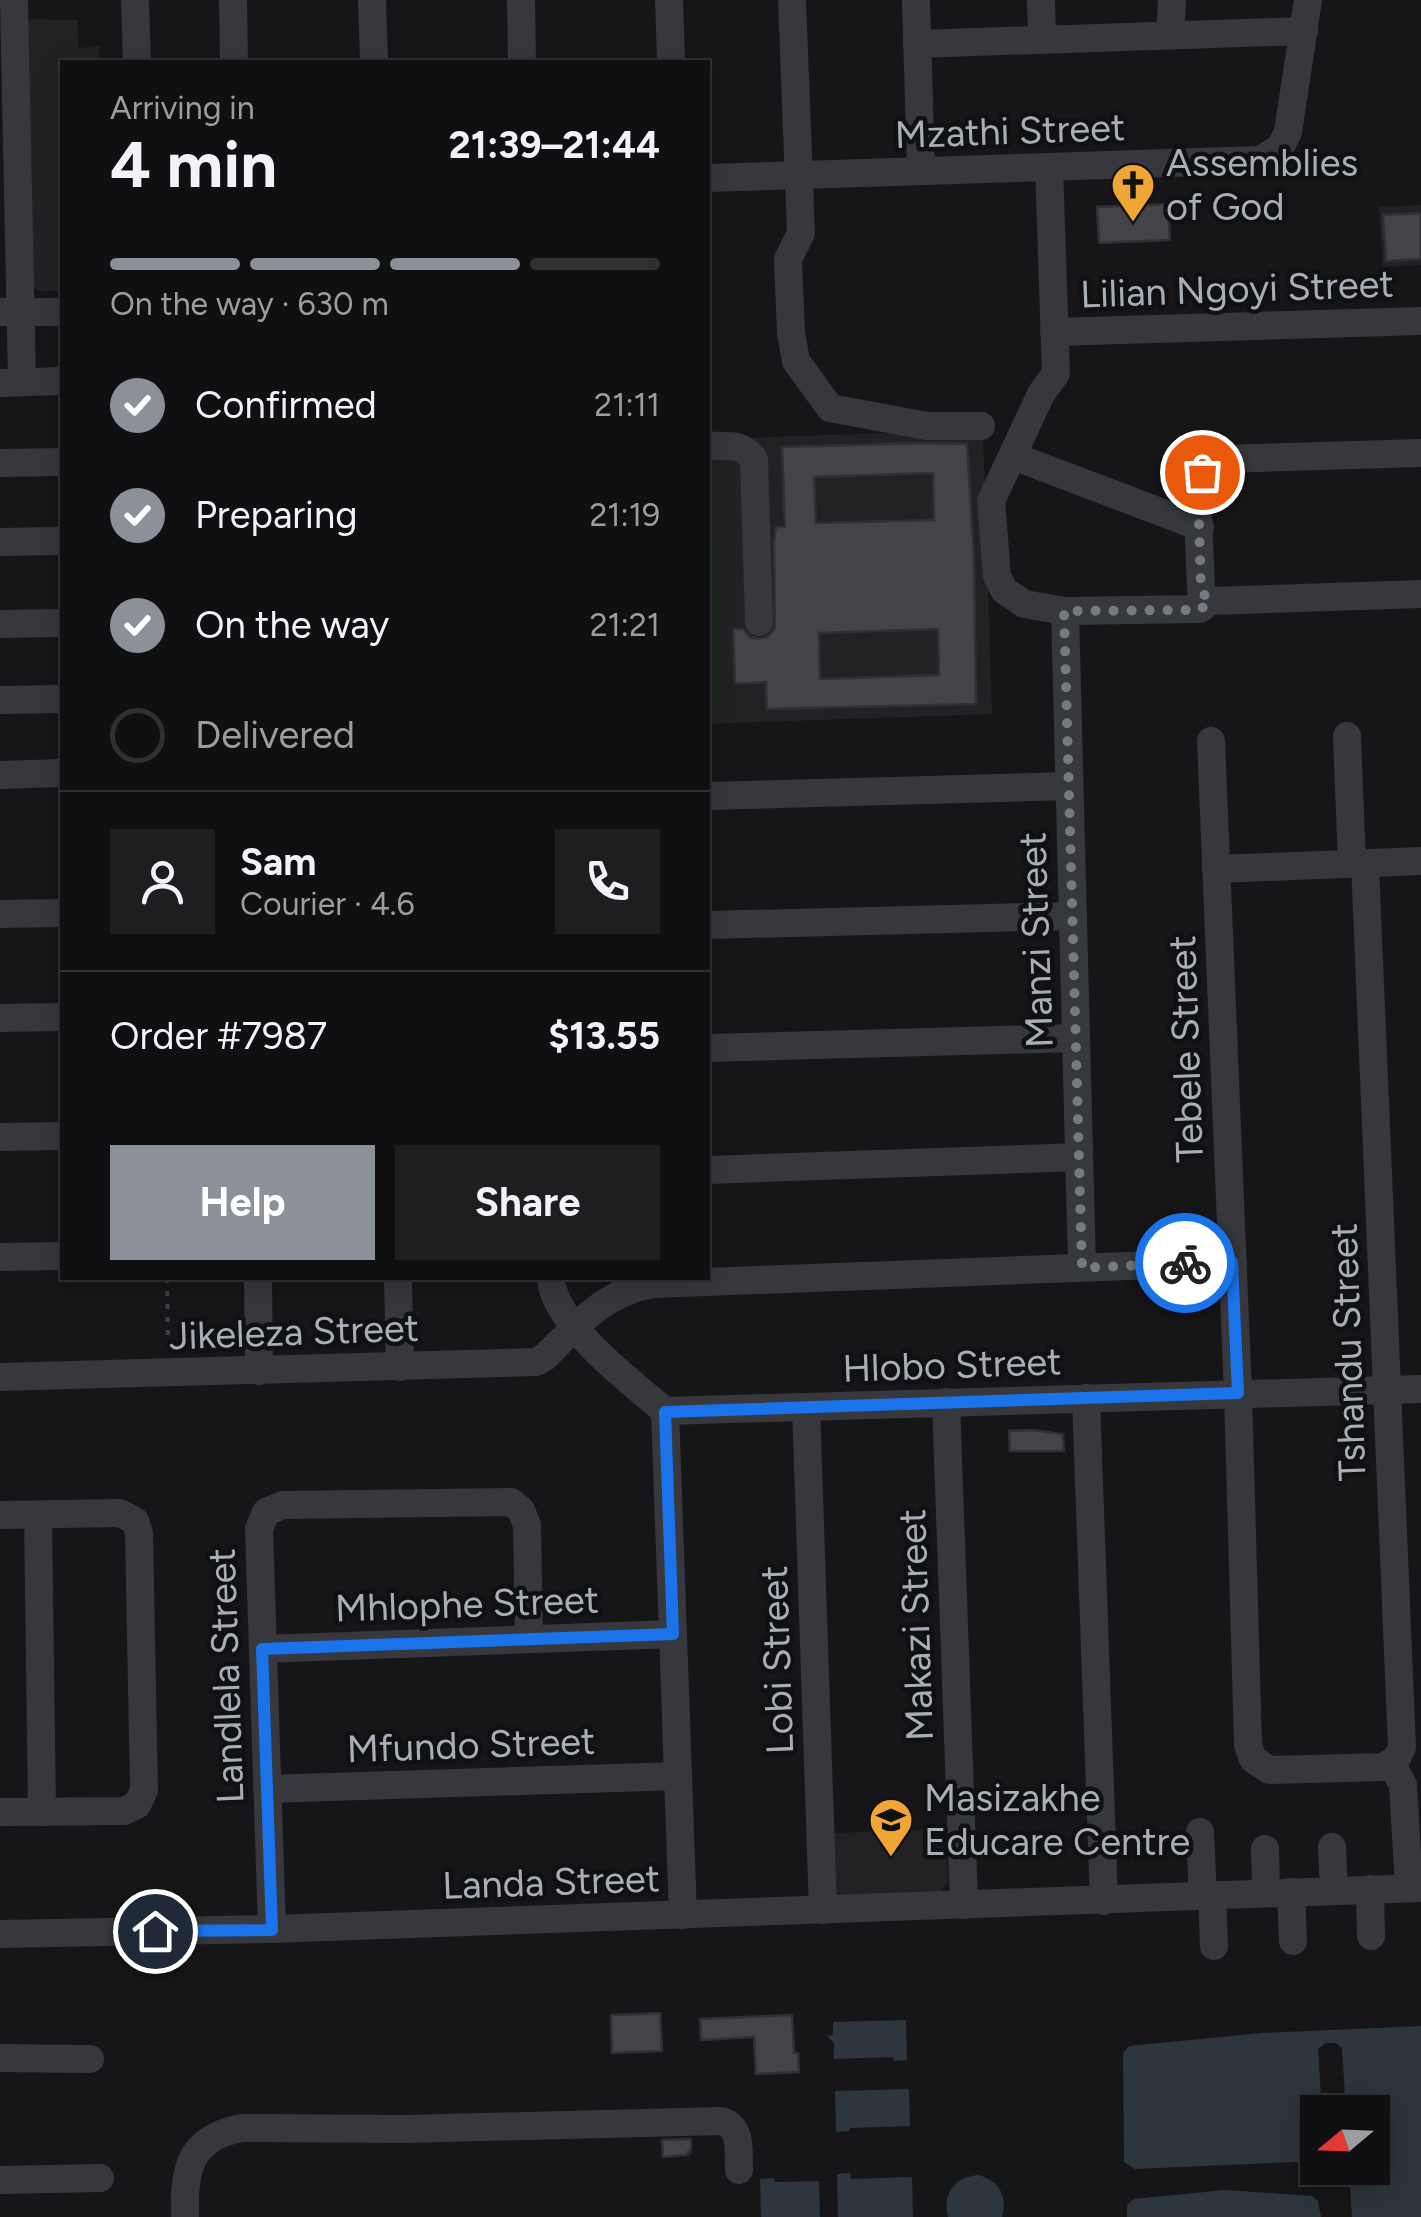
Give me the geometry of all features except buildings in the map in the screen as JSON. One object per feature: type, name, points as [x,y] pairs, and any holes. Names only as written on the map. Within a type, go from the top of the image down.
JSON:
[{"type":"street","points":[[14,0],[11,383],[60,381]]},
{"type":"street","points":[[135,0],[137,60]]},
{"type":"street","points":[[233,0],[234,60]]},
{"type":"street","points":[[372,0],[374,60]]},
{"type":"street","points":[[521,0],[522,60]]},
{"type":"street","points":[[669,0],[671,60]]},
{"type":"street","points":[[792,0],[801,234],[788,259],[796,360],[830,408],[926,426],[982,426]]},
{"type":"street","points":[[916,0],[922,171]]},
{"type":"street","points":[[1041,0],[1042,40]]},
{"type":"street","points":[[1170,35],[1172,0]]},
{"type":"street","name":"Mzathi Street","points":[[710,178],[1267,158],[1280,148],[1288,132],[1308,0]]},
{"type":"street","points":[[917,44],[1304,31]]},
{"type":"street","points":[[1048,167],[1056,373],[1041,394],[991,501],[997,576],[1004,590],[1024,604],[1064,611],[1200,610],[1210,601],[1421,594]]},
{"type":"street","points":[[10,312],[60,312]]},
{"type":"street","name":"Lilian Ngoyi Street","points":[[1054,332],[1421,321]]},
{"type":"street","points":[[710,446],[736,446],[749,452],[754,460],[759,622]]},
{"type":"street","points":[[1210,601],[1201,591],[1199,480],[1207,466],[1220,460],[1421,454]]},
{"type":"street","points":[[1013,456],[1200,527]]},
{"type":"street","points":[[0,463],[60,462]]},
{"type":"street","points":[[0,542],[60,541]]},
{"type":"street","name":"Manzi Street","points":[[1064,611],[1082,1268]]},
{"type":"street","points":[[0,624],[60,623]]},
{"type":"street","points":[[0,700],[60,699]]},
{"type":"street","name":"Tshandu Street","points":[[1347,736],[1358,864],[1387,1390],[1402,1741],[1400,1753],[1391,1764]]},
{"type":"street","name":"Tebele Street","points":[[1211,742],[1249,1752],[1269,1770],[1391,1764]]},
{"type":"street","points":[[0,775],[60,774]]},
{"type":"street","points":[[710,796],[1069,786]]},
{"type":"street","points":[[1216,869],[1421,862]]},
{"type":"street","points":[[0,914],[60,913]]},
{"type":"street","points":[[710,925],[1073,916]]},
{"type":"street","points":[[0,1018],[60,1017]]},
{"type":"street","points":[[710,1048],[1076,1038]]},
{"type":"street","points":[[0,1138],[60,1136]]},
{"type":"street","points":[[710,1170],[1079,1157]]},
{"type":"street","points":[[0,1257],[60,1256]]},
{"type":"street","name":"Jikeleza Street","points":[[0,1378],[536,1362],[546,1358],[608,1299],[653,1284],[1232,1262]]},
{"type":"street","points":[[258,1280],[259,1371]]},
{"type":"street","points":[[398,1280],[400,1367]]},
{"type":"street","points":[[551,1280],[555,1299],[594,1351],[665,1412],[683,1915]]},
{"type":"street","name":"Hlobo Street","points":[[665,1412],[1421,1389]]},
{"type":"street","points":[[1086,1398],[1104,1900]]},
{"type":"street","name":"Makazi Street","points":[[946,1402],[964,1905]]},
{"type":"street","name":"Lobi Street","points":[[806,1407],[823,1910]]},
{"type":"street","name":"Landlela Street","points":[[272,1930],[260,1522],[266,1512],[283,1506],[511,1502],[522,1510],[527,1524],[529,1638]]},
{"type":"street","points":[[0,1516],[120,1513],[136,1521],[144,1790],[137,1805],[124,1811],[0,1812]]},
{"type":"street","points":[[38,1515],[42,1812]]},
{"type":"street","name":"Mhlophe Street","points":[[262,1649],[673,1634]]},
{"type":"street","points":[[1391,1764],[1404,1784],[1415,1888]]},
{"type":"street","name":"Mfundo Street","points":[[267,1789],[678,1776]]},
{"type":"street","points":[[1200,1832],[1214,1946]]},
{"type":"street","points":[[1332,1847],[1334,1890]]},
{"type":"street","points":[[1264,1849],[1293,1941]]},
{"type":"street","name":"Landa Street","points":[[0,1934],[272,1930],[1415,1888]]},
{"type":"street","points":[[1370,1889],[1371,1936]]},
{"type":"street","points":[[0,2058],[90,2059]]},
{"type":"street","points":[[184,2217],[184,2179],[194,2154],[220,2134],[253,2128],[406,2129],[721,2121],[730,2123],[736,2131],[739,2170]]},
{"type":"street","points":[[0,2180],[100,2178]]},
{"type":"path","points":[[168,1280],[168,1373]]},
{"type":"shaded area","points":[[25,19],[77,20],[79,48],[99,46],[100,60],[60,60],[60,291],[39,291],[33,287]]},
{"type":"shaded area","points":[[1421,205],[1421,265],[1383,267],[1379,207]]},
{"type":"shaded area","points":[[983,430],[992,714],[710,724],[710,439]]},
{"type":"shaded area","points":[[710,466],[714,466],[723,713],[710,714]]},
{"type":"shaded area","name":"Masizakhe Educare Centre","points":[[946,1829],[948,1883],[938,1894],[841,1897],[835,1892],[833,1833]]},
{"type":"shaded area","points":[[906,2020],[907,2060],[834,2059],[834,2043],[827,2036],[833,2035],[833,2022]]},
{"type":"shaded area","points":[[1421,2026],[1421,2217],[1352,2217],[1350,2185],[1390,2185],[1390,2095],[1345,2095],[1342,2048],[1336,2043],[1326,2043],[1318,2049],[1321,2095],[1300,2095],[1300,2162],[1135,2169],[1124,2162],[1123,2053],[1129,2046],[1262,2033]]},
{"type":"shaded area","points":[[909,2089],[910,2126],[836,2132],[835,2091]]},
{"type":"shaded area","points":[[850,2173],[851,2179],[912,2177],[913,2217],[838,2217],[837,2174]]},
{"type":"shaded area","points":[[979,2175],[1000,2190],[1004,2202],[1002,2217],[948,2217],[947,2201],[952,2188],[963,2179]]},
{"type":"shaded area","points":[[774,2178],[775,2182],[819,2181],[820,2217],[761,2217],[760,2179]]},
{"type":"shaded area","points":[[1225,2190],[1312,2196],[1318,2201],[1321,2217],[1127,2217],[1127,2205],[1134,2199]]},
{"type":"way so far","points":[[1185,1263],[1082,1268],[1064,611],[1200,610],[1210,601],[1201,591],[1198,487],[1202,472]]},
{"type":"place","name":"Assemblies of God","points":[[1133,223]]},
{"type":"place","name":"Masizakhe Educare Centre","points":[[891,1858]]},
{"type":"route","points":[[155,1931],[272,1930],[262,1649],[673,1634],[665,1412],[1238,1393],[1232,1262],[1185,1263]]}]
